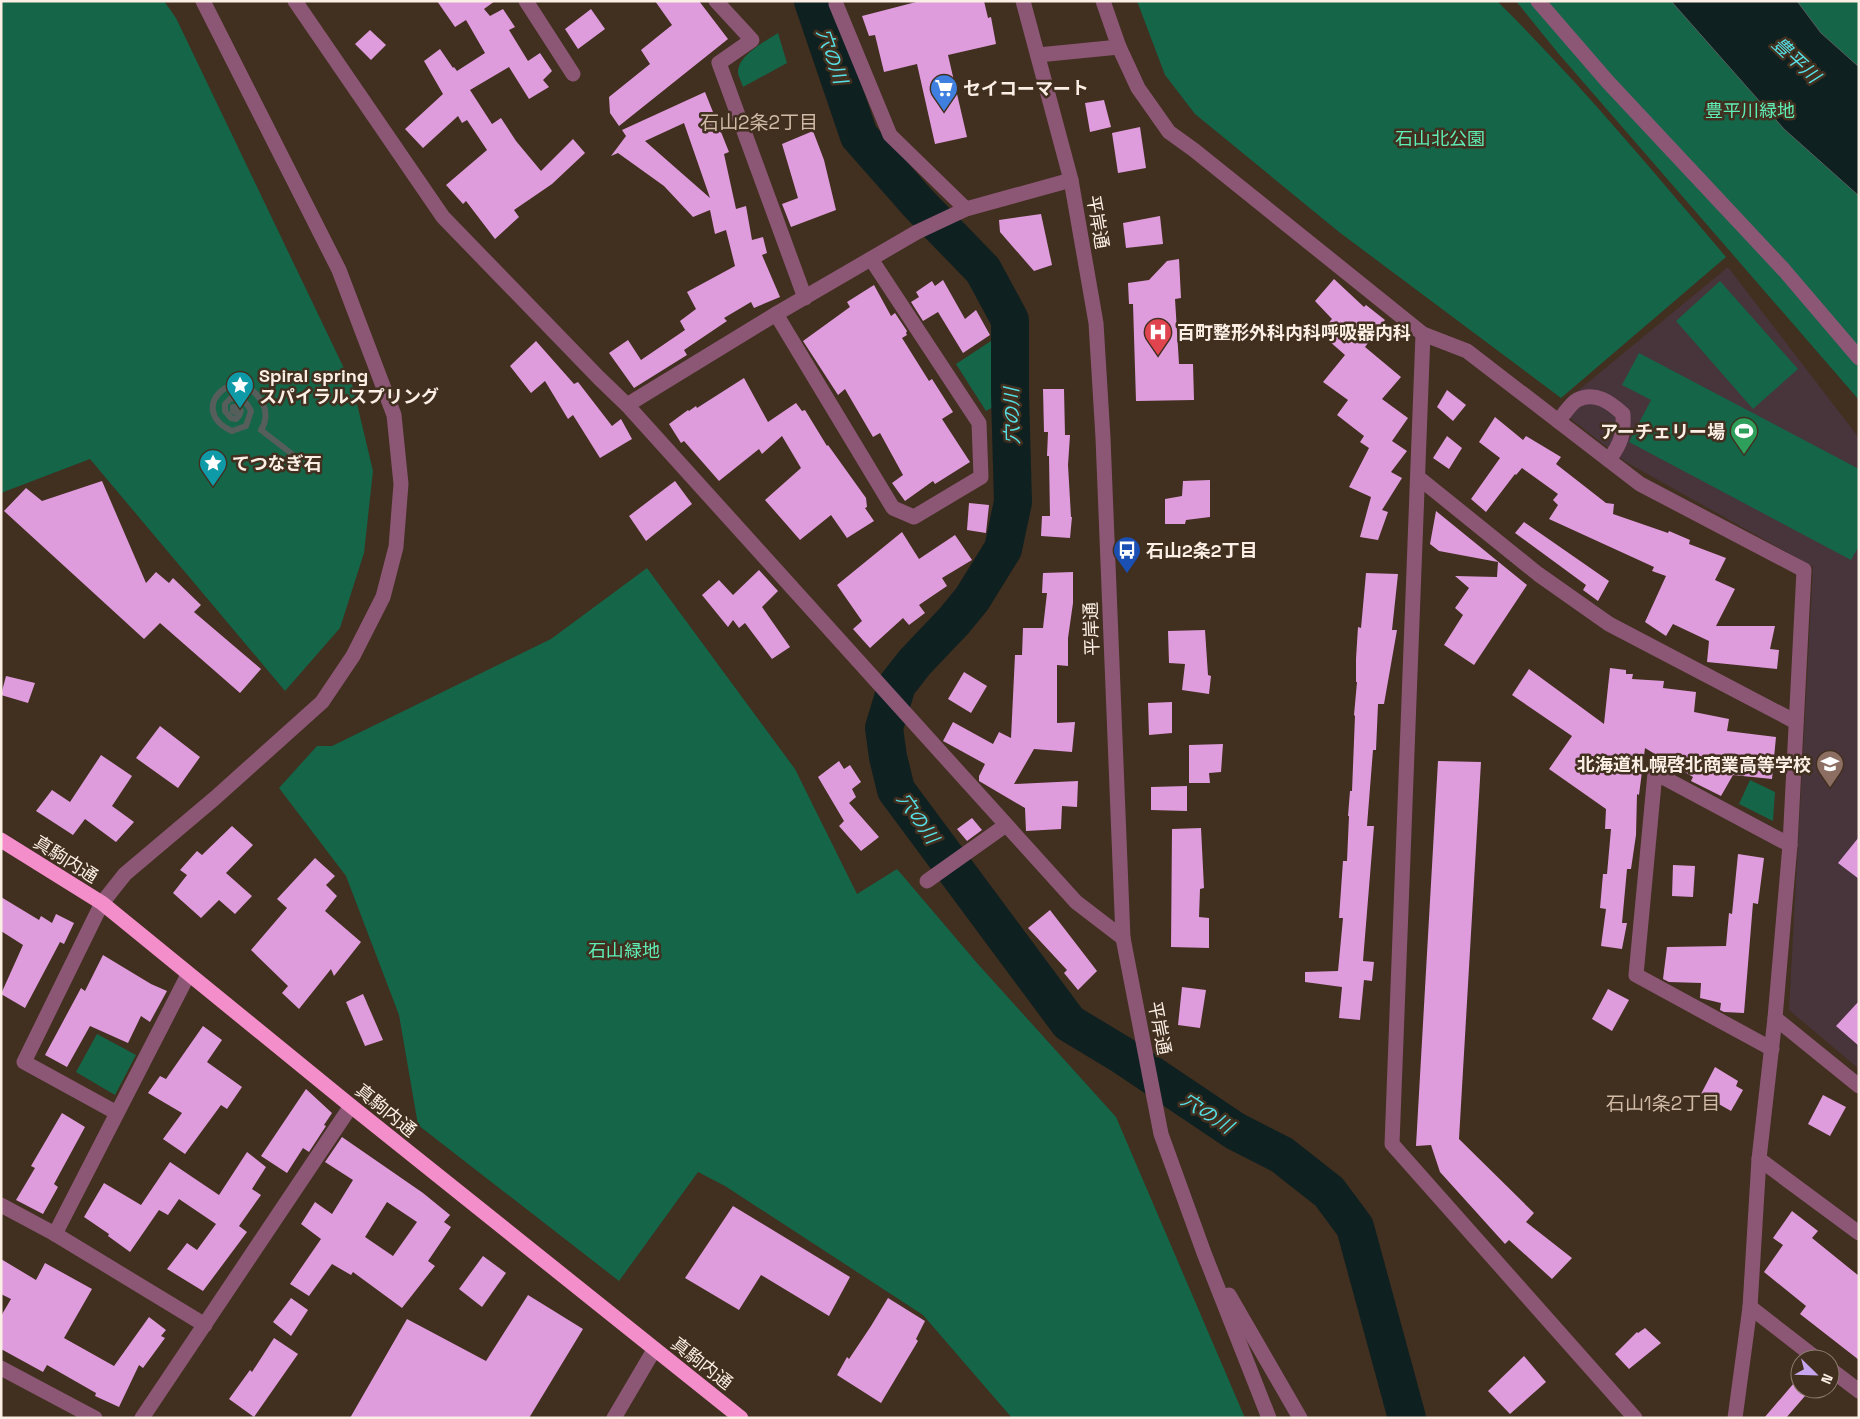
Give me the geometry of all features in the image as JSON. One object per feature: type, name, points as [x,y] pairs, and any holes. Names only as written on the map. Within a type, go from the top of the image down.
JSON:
[{"type":"highway","name":"真駒内通","points":[[1,840],[102,903],[188,975],[741,1418]]},
{"type":"street","points":[[117,1113],[24,1062],[102,903],[125,874],[215,798],[322,702],[353,656],[383,597],[396,547],[401,484],[394,415],[339,270],[203,1]]},
{"type":"street","points":[[295,1],[443,217],[627,405],[1076,902],[1123,938]]},
{"type":"street","points":[[526,1],[573,74]]},
{"type":"street","points":[[716,1],[752,40],[719,64],[805,298]]},
{"type":"street","name":"平岸通","points":[[1023,1],[1072,180],[1096,323],[1103,438],[1123,938],[1161,1134],[1204,1253],[1269,1418]]},
{"type":"street","points":[[1103,1],[1119,48],[1138,88],[1170,132],[1423,334],[1467,351],[1640,484],[1804,570],[1790,845],[1776,1018],[1759,1159],[1750,1307],[1735,1418]]},
{"type":"street","points":[[1538,1],[1608,82],[1784,270],[1859,358]]},
{"type":"street","points":[[841,2],[890,135],[959,212]]},
{"type":"street","points":[[1038,55],[1119,48]]},
{"type":"street","points":[[627,405],[776,314],[917,232],[959,212],[1072,180]]},
{"type":"street","points":[[776,314],[893,508],[914,517],[980,476],[979,423],[871,258]]},
{"type":"street","points":[[1423,334],[1392,1144],[1635,1418]]},
{"type":"street","points":[[1558,421],[1576,401],[1593,396],[1611,402],[1623,414],[1624,432],[1619,446],[1609,460]]},
{"type":"street","points":[[1418,478],[1538,574],[1608,624],[1796,722]]},
{"type":"street","points":[[1772,1049],[1636,975],[1655,774],[1790,845]]},
{"type":"street","points":[[927,881],[1006,825]]},
{"type":"street","points":[[55,1234],[188,975]]},
{"type":"street","points":[[1776,1018],[1859,1086]]},
{"type":"street","points":[[142,1418],[351,1106]]},
{"type":"street","points":[[1759,1159],[1859,1233]]},
{"type":"street","points":[[1,1205],[55,1234],[205,1325]]},
{"type":"street","name":"平岸通","points":[[1204,1253],[1300,1418]]},
{"type":"street","points":[[1750,1307],[1804,1349]]},
{"type":"street","points":[[614,1418],[654,1350]]},
{"type":"street","points":[[1,1368],[95,1418]]},
{"type":"street","points":[[1840,1377],[1859,1391]]},
{"type":"shaded area","name":"北海道札幌啓北商業高等学校","points":[[1728,267],[1859,438],[1859,1069],[1789,1010],[1813,567],[1626,462],[1557,408]]},
{"type":"green space","points":[[1,1],[164,1],[176,18],[353,387],[373,471],[364,553],[340,628],[285,691],[90,459],[1,493]]},
{"type":"green space","name":"石山北公園","points":[[1137,1],[1497,1],[1586,94],[1726,257],[1561,398],[1339,232],[1195,114],[1165,75]]},
{"type":"green space","name":"豊平川緑地","points":[[1516,1],[1859,1],[1859,400],[1558,53]]},
{"type":"green space","points":[[778,33],[787,63],[743,87],[738,72],[739,66],[747,54]]},
{"type":"green space","points":[[1720,281],[1798,369],[1753,409],[1676,321]]},
{"type":"green space","points":[[994,339],[995,406],[986,411],[956,364]]},
{"type":"green space","name":"アーチェリー場","points":[[1639,353],[1859,469],[1859,546],[1851,560],[1629,442],[1651,400],[1622,385]]},
{"type":"green space","name":"石山緑地","points":[[647,568],[795,769],[857,894],[897,869],[977,963],[1116,1117],[1245,1418],[1012,1418],[923,1315],[725,1186],[698,1172],[619,1281],[418,1125],[399,1015],[346,876],[279,788],[317,746],[332,746],[551,639]]},
{"type":"green space","points":[[1750,780],[1775,792],[1773,821],[1739,804]]},
{"type":"green space","points":[[97,1034],[136,1055],[115,1095],[76,1072]]},
{"type":"water","name":"豊平川","points":[[1671,1],[1797,1],[1821,33],[1859,67],[1859,196],[1784,129]]},
{"type":"building","points":[[437,1],[495,1],[484,9],[490,16],[503,9],[515,27],[509,30],[528,61],[540,53],[552,71],[543,80],[549,87],[529,99],[509,67],[470,90],[492,124],[501,118],[516,141],[541,171],[573,139],[585,153],[552,184],[514,210],[519,217],[495,239],[466,201],[463,204],[446,185],[487,150],[467,120],[462,123],[458,116],[423,148],[405,129],[443,94],[424,61],[440,49],[457,71],[485,53],[466,20],[455,27]]},
{"type":"building","points":[[655,1],[699,1],[728,39],[619,126],[610,113],[609,97],[650,64],[641,50],[672,25]]},
{"type":"building","points":[[920,1],[984,1],[988,18],[991,17],[996,44],[948,55],[967,137],[935,144],[917,64],[884,72],[875,35],[869,36],[862,16]]},
{"type":"building","points":[[591,9],[605,29],[578,49],[565,29]]},
{"type":"building","points":[[370,30],[386,45],[371,60],[355,44]]},
{"type":"building","points":[[705,92],[729,152],[724,154],[736,209],[746,206],[752,240],[763,237],[767,253],[762,255],[780,297],[754,308],[751,302],[724,318],[727,321],[684,350],[687,355],[634,388],[609,353],[628,340],[641,360],[685,330],[680,321],[696,309],[687,292],[735,266],[726,230],[715,234],[710,210],[693,217],[664,186],[618,153],[611,156],[626,136],[622,130]],"holes":[[[684,123],[710,198],[645,141]]]},
{"type":"building","points":[[1104,100],[1111,127],[1090,132],[1085,103]]},
{"type":"building","points":[[1140,127],[1146,168],[1118,173],[1112,133]]},
{"type":"building","points":[[813,131],[824,160],[836,210],[791,227],[782,204],[798,198],[782,144]]},
{"type":"building","points":[[1041,214],[1052,265],[1034,271],[1000,232],[999,220]]},
{"type":"building","points":[[1160,216],[1163,244],[1126,248],[1123,223]]},
{"type":"building","points":[[1179,259],[1181,298],[1175,299],[1179,364],[1193,364],[1194,400],[1136,401],[1133,304],[1129,304],[1128,283],[1149,280],[1167,261]]},
{"type":"building","points":[[1334,279],[1364,307],[1366,305],[1385,320],[1365,347],[1401,377],[1382,399],[1408,418],[1392,441],[1407,451],[1391,472],[1402,478],[1382,510],[1388,512],[1378,540],[1360,537],[1371,497],[1349,487],[1369,448],[1360,442],[1364,436],[1337,415],[1348,400],[1323,382],[1345,355],[1320,333],[1332,319],[1315,301]]},
{"type":"building","points":[[943,280],[965,319],[976,310],[990,335],[963,353],[938,312],[923,321],[911,302],[919,297],[916,292],[932,281],[935,286]]},
{"type":"building","points":[[874,285],[891,316],[895,313],[907,331],[907,335],[902,338],[929,381],[932,379],[953,412],[942,419],[970,462],[935,484],[933,481],[905,501],[892,483],[903,475],[880,433],[873,437],[845,389],[838,395],[803,341],[850,307],[847,302]]},
{"type":"building","points":[[536,341],[574,384],[578,382],[612,426],[621,419],[632,439],[600,458],[573,415],[568,419],[545,381],[531,393],[510,366]]},
{"type":"building","points":[[744,378],[768,422],[796,403],[802,411],[805,410],[827,446],[866,498],[867,507],[865,508],[874,521],[847,538],[831,515],[800,540],[765,500],[801,468],[782,436],[762,454],[759,449],[719,481],[684,441],[681,443],[669,424],[688,410],[696,406],[697,408]]},
{"type":"building","points":[[1043,389],[1064,389],[1065,435],[1070,435],[1068,465],[1072,517],[1070,538],[1041,536],[1042,516],[1050,516],[1049,456],[1047,456],[1048,432],[1044,432]]},
{"type":"building","points":[[1447,390],[1466,405],[1453,421],[1437,407]]},
{"type":"building","points":[[1495,417],[1523,440],[1526,436],[1561,457],[1556,464],[1606,503],[1614,504],[1613,514],[1668,533],[1669,531],[1690,540],[1689,544],[1726,558],[1715,580],[1735,589],[1716,626],[1775,626],[1770,649],[1779,650],[1777,669],[1707,662],[1709,641],[1673,624],[1666,636],[1645,622],[1666,576],[1652,571],[1654,567],[1549,519],[1558,505],[1553,500],[1558,494],[1522,468],[1515,474],[1486,512],[1471,499],[1500,458],[1479,442]]},
{"type":"building","points":[[1447,436],[1462,448],[1449,469],[1433,458]]},
{"type":"building","points":[[1210,480],[1210,517],[1186,520],[1185,524],[1165,524],[1165,499],[1182,496],[1183,481]]},
{"type":"building","points":[[102,481],[146,583],[156,572],[169,583],[173,578],[201,605],[194,612],[261,669],[240,693],[160,623],[144,639],[4,511],[26,488],[42,501]]},
{"type":"building","points":[[675,481],[692,504],[646,541],[629,516]]},
{"type":"building","points":[[969,503],[989,505],[986,533],[967,530]]},
{"type":"building","points":[[1436,511],[1527,585],[1474,665],[1444,645],[1463,615],[1455,608],[1469,588],[1455,576],[1497,577],[1498,562],[1439,551],[1430,544]]},
{"type":"building","points":[[1524,522],[1609,581],[1598,601],[1583,590],[1586,585],[1515,533]]},
{"type":"building","points":[[902,532],[919,559],[955,535],[972,560],[942,578],[947,586],[919,605],[925,613],[909,625],[903,618],[870,648],[853,629],[862,621],[837,585]]},
{"type":"building","points":[[759,570],[778,591],[762,607],[790,647],[772,659],[745,623],[739,628],[733,620],[728,627],[702,595],[719,580],[733,595]]},
{"type":"building","points":[[1073,572],[1073,603],[1068,638],[1068,666],[1057,665],[1057,723],[1075,722],[1072,752],[1034,749],[1014,784],[1078,781],[1077,807],[1062,806],[1061,829],[1026,831],[1025,808],[979,781],[979,776],[985,764],[943,741],[953,722],[993,744],[999,732],[1011,738],[1015,655],[1022,655],[1023,628],[1043,628],[1047,593],[1042,593],[1043,573]]},
{"type":"building","points":[[1366,573],[1398,574],[1392,630],[1397,630],[1384,704],[1378,704],[1376,750],[1373,750],[1367,826],[1374,826],[1363,961],[1374,962],[1372,981],[1364,980],[1360,1020],[1339,1018],[1342,987],[1305,982],[1305,972],[1338,971],[1343,918],[1339,918],[1343,861],[1347,861],[1348,816],[1350,791],[1352,791],[1358,627],[1361,628]]},
{"type":"building","points":[[1205,630],[1208,675],[1211,676],[1209,694],[1182,690],[1185,664],[1169,663],[1168,631]]},
{"type":"building","points":[[1610,668],[1626,670],[1626,674],[1633,674],[1632,679],[1664,681],[1663,688],[1696,692],[1694,712],[1729,719],[1727,731],[1776,737],[1772,779],[1733,775],[1721,796],[1691,781],[1693,777],[1645,748],[1639,795],[1637,794],[1636,835],[1631,869],[1627,869],[1622,923],[1627,923],[1622,949],[1601,946],[1606,909],[1600,908],[1603,874],[1607,874],[1611,829],[1605,829],[1606,809],[1549,769],[1572,736],[1512,695],[1529,669],[1604,724]]},
{"type":"building","points":[[964,672],[987,686],[971,713],[948,699]]},
{"type":"building","points":[[6,676],[35,683],[28,703],[1,695]]},
{"type":"building","points":[[1172,702],[1172,733],[1149,735],[1148,703]]},
{"type":"building","points":[[160,726],[200,757],[178,788],[136,758]]},
{"type":"building","points":[[1223,744],[1221,772],[1209,773],[1210,783],[1189,783],[1189,745]]},
{"type":"building","points":[[101,755],[132,776],[112,806],[134,822],[116,842],[85,819],[73,835],[36,811],[52,790],[70,802]]},
{"type":"building","points":[[839,761],[844,769],[850,765],[861,782],[852,789],[856,797],[849,803],[879,837],[861,851],[839,826],[844,821],[818,777]]},
{"type":"building","points":[[1438,761],[1481,762],[1459,1139],[1534,1213],[1526,1222],[1572,1258],[1552,1279],[1509,1240],[1505,1244],[1440,1172],[1431,1145],[1416,1146]]},
{"type":"building","points":[[1187,786],[1187,811],[1151,810],[1151,787]]},
{"type":"building","points":[[972,818],[982,830],[967,841],[957,829]]},
{"type":"building","points":[[232,826],[253,845],[226,873],[252,896],[235,914],[219,900],[201,918],[173,893],[187,875],[180,870],[197,851],[202,855]]},
{"type":"building","points":[[1201,828],[1204,888],[1200,889],[1199,917],[1209,918],[1209,948],[1171,947],[1172,829]]},
{"type":"building","points":[[1859,837],[1859,879],[1838,863]]},
{"type":"building","points":[[1738,854],[1764,858],[1758,904],[1753,903],[1744,1013],[1724,1012],[1720,1010],[1721,1003],[1700,998],[1701,983],[1669,982],[1663,979],[1667,947],[1726,946],[1729,913],[1732,914]]},
{"type":"building","points":[[315,858],[335,876],[326,885],[337,896],[325,911],[361,942],[334,976],[331,969],[299,1009],[282,993],[288,986],[251,950],[287,908],[277,899]]},
{"type":"building","points":[[1673,865],[1695,866],[1693,897],[1672,896]]},
{"type":"building","points":[[1,897],[39,920],[41,916],[52,923],[56,914],[74,923],[64,944],[60,942],[25,1008],[1,994],[23,945],[1,931]]},
{"type":"building","points":[[1050,910],[1097,971],[1078,990],[1064,973],[1067,970],[1028,928]]},
{"type":"building","points":[[103,955],[151,984],[167,991],[150,1022],[141,1016],[128,1043],[90,1026],[67,1067],[45,1055],[81,988],[85,991]]},
{"type":"building","points":[[1182,987],[1206,990],[1200,1028],[1178,1025]]},
{"type":"building","points":[[1608,989],[1629,1000],[1612,1031],[1592,1019]]},
{"type":"building","points":[[363,994],[383,1040],[365,1046],[346,1002]]},
{"type":"building","points":[[1859,1001],[1859,1046],[1836,1026]]},
{"type":"building","points":[[203,1026],[222,1040],[207,1062],[242,1087],[227,1109],[221,1105],[185,1154],[163,1139],[182,1113],[148,1093],[160,1076],[166,1079]]},
{"type":"building","points":[[1715,1067],[1738,1081],[1736,1086],[1743,1090],[1731,1111],[1701,1094]]},
{"type":"building","points":[[306,1089],[332,1113],[309,1152],[303,1148],[287,1173],[261,1156]]},
{"type":"building","points":[[1823,1095],[1846,1107],[1830,1136],[1808,1124]]},
{"type":"building","points":[[62,1113],[85,1127],[54,1184],[58,1187],[43,1214],[16,1200],[35,1168],[31,1166]]},
{"type":"building","points":[[342,1137],[423,1193],[450,1215],[444,1222],[451,1227],[428,1261],[435,1266],[402,1308],[353,1272],[351,1275],[332,1264],[309,1296],[290,1284],[321,1239],[301,1224],[315,1202],[332,1214],[353,1180],[325,1162]],"holes":[[[387,1202],[417,1222],[393,1256],[365,1237]]]},
{"type":"building","points":[[247,1152],[266,1167],[252,1189],[261,1195],[239,1226],[247,1232],[203,1291],[167,1269],[187,1243],[197,1250],[216,1224],[179,1199],[168,1215],[159,1210],[130,1252],[108,1236],[109,1234],[84,1217],[104,1183],[141,1205],[170,1162],[219,1195]]},
{"type":"building","points":[[733,1206],[850,1277],[829,1316],[761,1275],[739,1310],[685,1278]]},
{"type":"building","points":[[1792,1211],[1818,1231],[1812,1238],[1859,1276],[1859,1360],[1800,1314],[1806,1306],[1764,1272],[1783,1245],[1773,1238]]},
{"type":"building","points":[[483,1256],[506,1273],[482,1307],[459,1289]]},
{"type":"building","points":[[1,1259],[36,1280],[45,1263],[92,1289],[64,1338],[114,1366],[149,1317],[166,1330],[161,1336],[165,1338],[143,1368],[139,1365],[119,1407],[95,1396],[96,1393],[47,1365],[43,1372],[1,1349],[1,1316],[11,1299],[1,1294]]},
{"type":"building","points":[[528,1295],[583,1329],[529,1418],[350,1418],[407,1319],[486,1361]]},
{"type":"building","points":[[291,1298],[308,1310],[291,1336],[273,1322]]},
{"type":"building","points":[[888,1298],[925,1321],[916,1339],[918,1341],[881,1403],[837,1375],[847,1357],[849,1359]]},
{"type":"building","points":[[1645,1328],[1661,1343],[1629,1369],[1615,1354],[1637,1332]]},
{"type":"building","points":[[274,1338],[298,1354],[254,1417],[229,1399],[250,1370],[252,1372]]},
{"type":"building","points":[[1524,1356],[1546,1382],[1510,1414],[1488,1391]]},
{"type":"building","points":[[1790,1388],[1790,1399],[1802,1399],[1786,1418],[1764,1418]]},
{"type":"waterway","name":"穴の川","points":[[813,1],[859,136],[918,203],[983,270],[1010,320],[1013,502],[1003,549],[972,599],[915,662],[897,685],[884,728],[888,757],[896,790],[1069,1023],[1122,1055],[1235,1131],[1282,1155],[1329,1192],[1355,1227],[1407,1418]]},
{"type":"waterway","points":[[236,410],[235,412],[233,411],[233,407],[238,407],[241,411],[236,419],[231,418],[225,411],[225,404],[231,398],[244,401],[251,411],[246,426],[232,431],[219,422],[213,411],[214,401],[220,392],[230,386],[241,385],[253,391],[263,404],[265,421],[261,430],[292,454]]},
{"type":"place","name":"セイコーマート","points":[[944,112]]},
{"type":"place","name":"百町整形外科内科呼吸器内科","points":[[1158,356]]},
{"type":"place","name":"Spiral spring スパイラルスプリング","points":[[240,409]]},
{"type":"place","name":"アーチェリー場","points":[[1744,455]]},
{"type":"place","name":"てつなぎ石","points":[[213,487]]},
{"type":"place","name":"石山2条2丁目","points":[[1127,574]]},
{"type":"place","name":"北海道札幌啓北商業高等学校","points":[[1830,788]]},
{"type":"district","name":"石山2条2丁目","points":[[759,122]]},
{"type":"district","name":"石山1条2丁目","points":[[1663,1103]]}]
